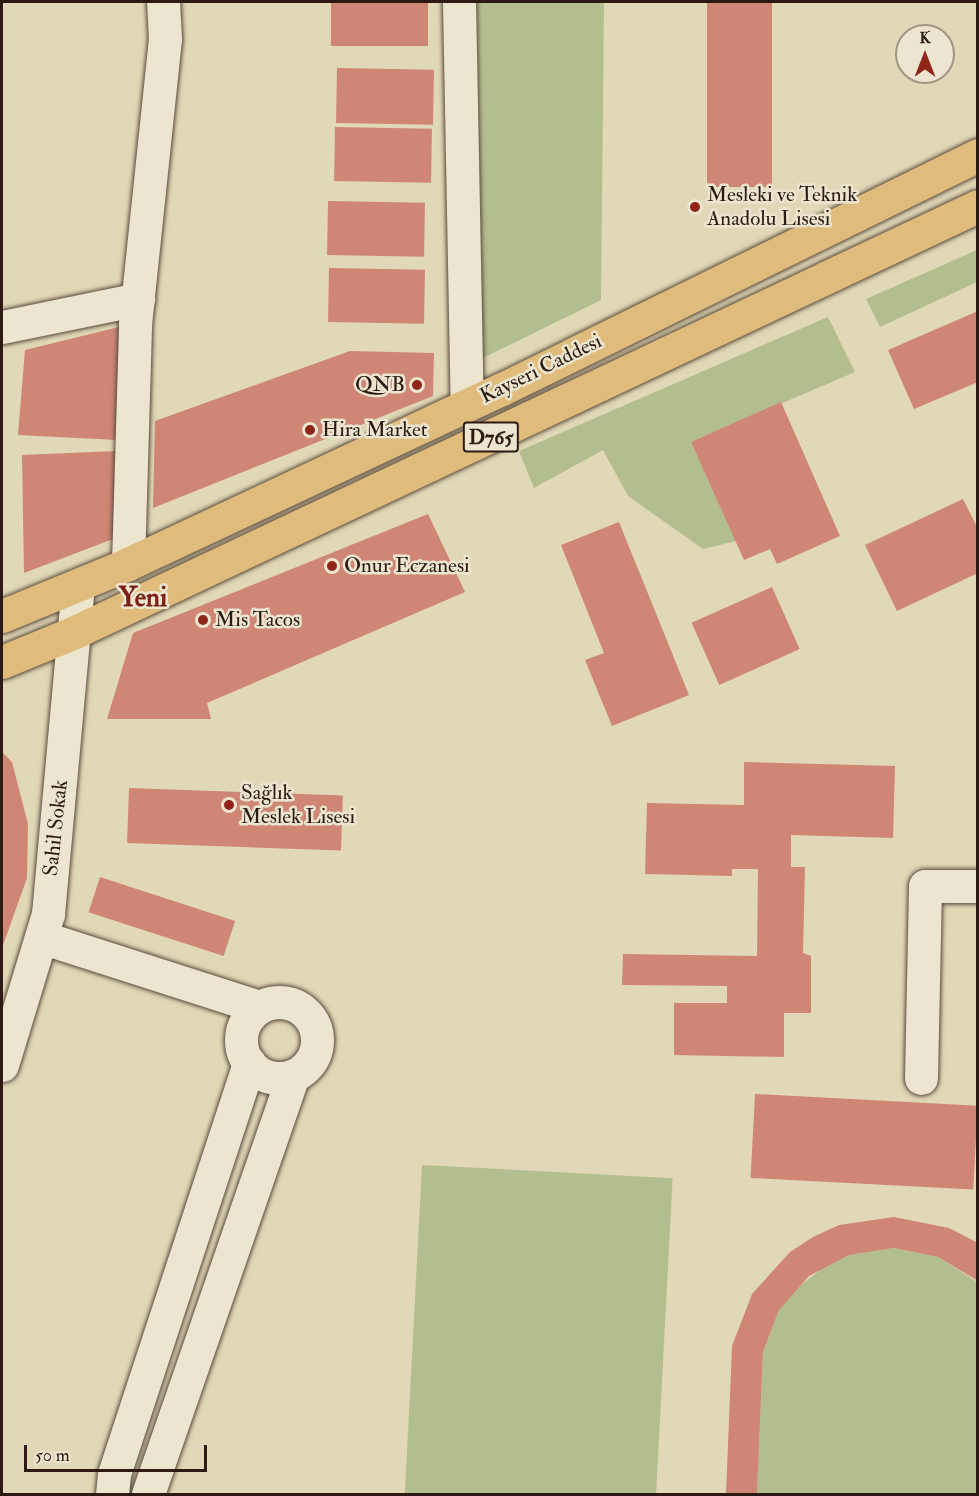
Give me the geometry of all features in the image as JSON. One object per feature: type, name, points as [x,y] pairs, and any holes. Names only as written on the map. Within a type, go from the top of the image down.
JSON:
[{"type":"main road","name":"Kayseri Caddesi","points":[[2,616],[128,564],[467,405],[978,155]]},
{"type":"main road","name":"Kayseri Caddesi","points":[[2,662],[75,632],[978,206]]},
{"type":"street","points":[[128,564],[138,299],[165,39],[163,2]]},
{"type":"street","points":[[459,2],[467,405]]},
{"type":"street","points":[[2,327],[138,299]]},
{"type":"street","name":"Sahil Sokak","points":[[2,1065],[48,914],[78,585]]},
{"type":"street","points":[[921,1078],[925,886],[978,886]]},
{"type":"street","points":[[41,937],[259,1007]]},
{"type":"street","points":[[274,1002],[290,1004],[304,1011],[314,1024],[318,1040],[315,1055],[306,1068],[292,1077],[276,1079],[261,1074],[249,1063],[242,1049],[241,1033],[248,1018],[259,1007],[274,1002]]},
{"type":"street","points":[[112,1494],[114,1474],[249,1063]]},
{"type":"street","points":[[148,1494],[292,1077]]},
{"type":"green space","points":[[477,2],[604,2],[601,300],[483,358]]},
{"type":"green space","points":[[977,250],[977,282],[880,327],[866,299]]},
{"type":"green space","points":[[828,317],[855,372],[691,442],[736,541],[703,549],[628,496],[603,450],[534,488],[519,451]]},
{"type":"green space","points":[[422,1165],[673,1178],[656,1494],[405,1494]]},
{"type":"green space","points":[[894,1248],[938,1257],[977,1282],[977,1494],[757,1494],[763,1352],[779,1310],[792,1292],[828,1264],[849,1255]]},
{"type":"building","points":[[331,2],[428,2],[428,46],[331,46]]},
{"type":"building","points":[[707,2],[772,2],[772,187],[707,187]]},
{"type":"building","points":[[337,68],[434,70],[433,125],[336,123]]},
{"type":"building","points":[[335,127],[432,129],[431,183],[334,181]]},
{"type":"building","points":[[328,201],[425,203],[424,257],[327,255]]},
{"type":"building","points":[[329,268],[425,270],[424,324],[328,322]]},
{"type":"building","points":[[978,311],[978,382],[914,409],[888,350]]},
{"type":"building","points":[[123,326],[117,440],[18,435],[25,350]]},
{"type":"building","points":[[350,351],[434,353],[433,396],[153,508],[155,421]]},
{"type":"building","points":[[781,402],[840,536],[777,564],[770,549],[744,560],[691,442]]},
{"type":"building","points":[[117,451],[113,539],[24,573],[22,455]]},
{"type":"building","points":[[963,499],[978,529],[978,573],[897,611],[865,545]]},
{"type":"building","points":[[428,514],[465,592],[207,703],[211,719],[107,719],[133,633]]},
{"type":"building","points":[[619,522],[689,695],[612,726],[585,660],[604,653],[561,545]]},
{"type":"building","points":[[772,587],[800,649],[719,685],[692,623]]},
{"type":"building","points":[[2,752],[12,762],[28,824],[27,878],[2,948]]},
{"type":"building","points":[[744,762],[895,766],[893,838],[791,835],[791,867],[805,867],[803,953],[811,956],[811,1013],[784,1013],[784,1057],[674,1055],[674,1003],[727,1003],[727,986],[622,985],[623,954],[757,956],[758,869],[732,869],[732,876],[645,874],[647,803],[744,805]]},
{"type":"building","points":[[129,788],[343,795],[341,850],[127,843]]},
{"type":"building","points":[[100,877],[235,921],[224,956],[89,912]]},
{"type":"building","points":[[755,1094],[978,1106],[973,1190],[751,1178]]},
{"type":"building","points":[[894,1217],[949,1228],[978,1243],[978,1281],[938,1257],[894,1248],[849,1255],[809,1276],[779,1310],[763,1352],[757,1494],[726,1494],[732,1346],[752,1294],[790,1252],[813,1237],[839,1225]]},
{"type":"place","name":"Mesleki ve Teknik Anadolu Lisesi","points":[[695,207]]},
{"type":"place","name":"QNB","points":[[417,385]]},
{"type":"place","name":"Hira Market","points":[[310,430]]},
{"type":"place","name":"Onur Eczanesi","points":[[332,566]]},
{"type":"place","name":"Mis Tacos","points":[[203,620]]},
{"type":"place","name":"Sağlık Meslek Lisesi","points":[[229,805]]},
{"type":"district","name":"Yeni","points":[[143,598]]}]
